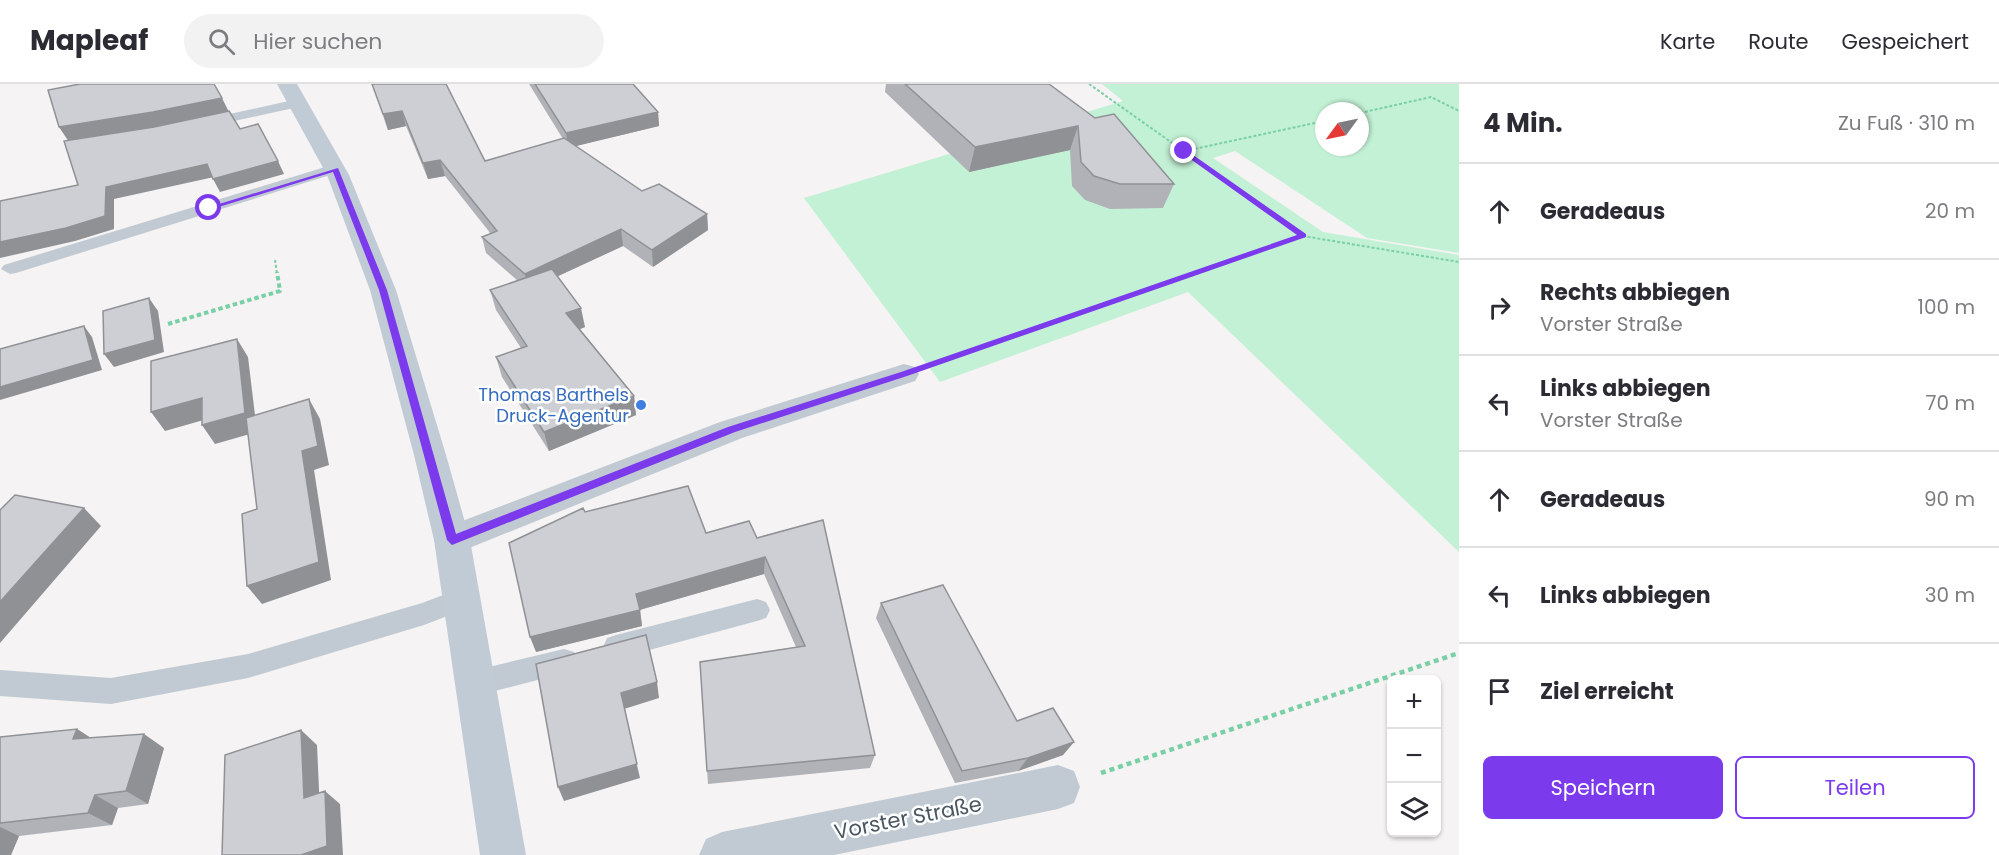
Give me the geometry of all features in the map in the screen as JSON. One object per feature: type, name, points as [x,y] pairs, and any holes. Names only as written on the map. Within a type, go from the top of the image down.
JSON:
[{"type":"main road","points":[[292,93],[335,170],[383,290],[452,540],[502,855]]},
{"type":"street","points":[[452,540],[731,430],[904,374]]},
{"type":"street","name":"Vorster Straße","points":[[722,855],[1058,787]]},
{"type":"lane","points":[[183,128],[292,93]]},
{"type":"lane","points":[[10,268],[335,170]]},
{"type":"lane","points":[[0,683],[111,691],[248,666],[423,614],[462,599]]},
{"type":"lane","points":[[476,684],[757,610]]},
{"type":"path","points":[[1089,84],[1303,236],[1459,262]]},
{"type":"path","points":[[1369,111],[1431,98],[1459,111]]},
{"type":"path","points":[[1184,151],[1315,123]]},
{"type":"path","points":[[904,374],[1303,236]]},
{"type":"path","points":[[168,324],[280,291],[275,260]]},
{"type":"path","points":[[1058,787],[1459,653]]},
{"type":"green space","points":[[1102,84],[1459,84],[1459,253],[1367,238],[1235,151],[1213,158],[1323,232],[1459,255],[1459,552],[1188,292],[940,382],[804,198],[1123,101]]},
{"type":"building","points":[[80,84],[214,84],[222,98],[59,127],[48,90]]},
{"type":"building","points":[[372,84],[446,84],[485,161],[564,138],[642,191],[659,184],[707,214],[652,250],[621,229],[525,274],[482,237],[497,231],[440,160],[423,163],[402,111],[383,114]]},
{"type":"building","points":[[535,84],[633,84],[658,112],[566,133]]},
{"type":"building","points":[[905,84],[1049,84],[1095,118],[1114,114],[1174,184],[1120,184],[1094,176],[1081,162],[1078,126],[975,147]]},
{"type":"building","points":[[229,111],[240,129],[258,124],[278,161],[213,179],[207,164],[106,187],[105,216],[66,228],[0,242],[0,201],[78,185],[64,141],[154,127]]},
{"type":"building","points":[[552,269],[581,308],[566,313],[634,396],[544,432],[496,357],[527,346],[490,290]]},
{"type":"building","points":[[149,298],[155,340],[104,354],[103,311]]},
{"type":"building","points":[[84,326],[93,360],[0,387],[0,349]]},
{"type":"building","points":[[237,339],[245,413],[202,425],[202,398],[151,412],[151,361]]},
{"type":"building","points":[[309,399],[318,446],[302,451],[319,562],[247,586],[242,514],[257,509],[246,418]]},
{"type":"building","points":[[688,486],[706,533],[749,521],[757,538],[823,520],[875,755],[707,771],[700,662],[805,646],[765,557],[636,594],[640,610],[530,637],[509,543],[583,508],[585,512]]},
{"type":"building","points":[[15,495],[84,508],[0,602],[0,510]]},
{"type":"building","points":[[943,585],[1017,721],[1053,708],[1074,742],[1028,758],[962,771],[881,603]]},
{"type":"building","points":[[646,635],[657,682],[621,693],[637,764],[558,787],[536,664]]},
{"type":"building","points":[[77,729],[73,739],[144,734],[126,791],[95,795],[88,813],[0,823],[0,737]]},
{"type":"building","points":[[301,730],[304,798],[325,791],[327,846],[301,855],[222,855],[225,755]]},
{"type":"place","name":"Thomas Barthels Druck-Agentur","points":[[641,405]]},
{"type":"route","points":[[209,208],[335,170],[383,290],[452,540],[475,533],[731,430],[904,374],[1303,236],[1184,151]]}]
